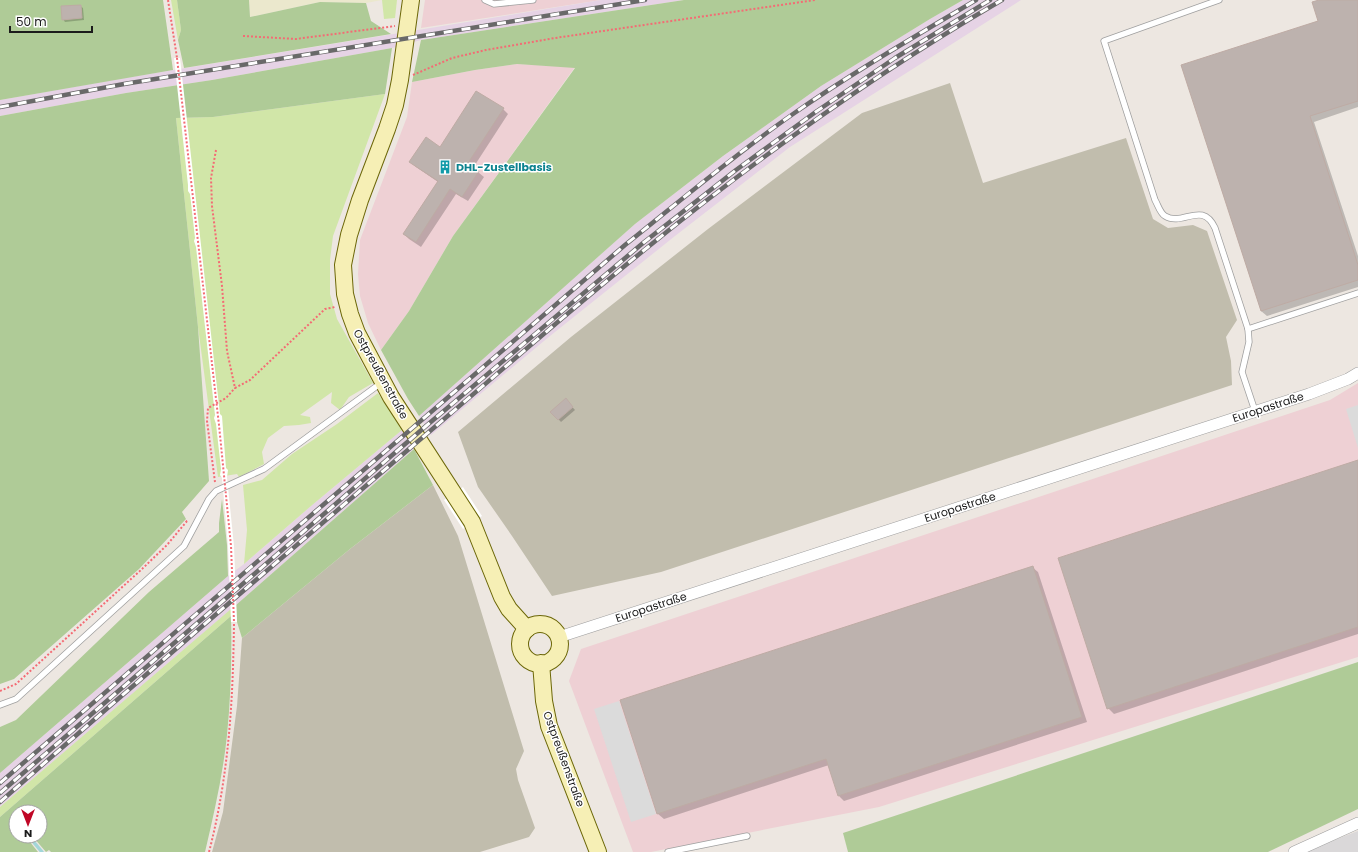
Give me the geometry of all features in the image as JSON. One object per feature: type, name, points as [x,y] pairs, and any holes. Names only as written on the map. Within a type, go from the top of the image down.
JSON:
[{"type":"street","name":"Ostpreußenstraße","points":[[411,0],[395,105],[360,200],[349,235],[343,265],[345,294],[357,333],[391,397],[472,522],[502,597],[509,609],[527,629]]},
{"type":"street","name":"Europastraße","points":[[559,637],[1325,388],[1348,379],[1358,373]]},
{"type":"street","points":[[535,624],[547,625],[552,628],[559,637],[560,648],[558,653],[550,661],[541,663],[534,662],[528,659],[521,649],[522,637],[527,629],[535,624]]},
{"type":"street","name":"Ostpreußenstraße","points":[[541,663],[544,701],[549,726],[598,852]]},
{"type":"street","points":[[1294,852],[1358,823]]},
{"type":"lane","points":[[485,0],[494,4],[533,0]]},
{"type":"lane","points":[[1219,0],[1104,41],[1158,205],[1165,216],[1181,218],[1194,214],[1208,217],[1212,221],[1248,330],[1249,342],[1242,372],[1255,411]]},
{"type":"lane","points":[[1248,330],[1358,293]]},
{"type":"lane","points":[[0,705],[16,699],[184,546],[209,499],[216,491],[264,469],[383,382]]},
{"type":"lane","points":[[668,852],[747,836]]},
{"type":"path","points":[[168,0],[177,58],[229,531],[234,622],[231,721],[220,806],[209,852]]},
{"type":"path","points":[[400,80],[452,58],[486,50],[556,38],[815,0]]},
{"type":"path","points":[[243,36],[296,39],[408,24]]},
{"type":"path","points":[[216,150],[211,178],[212,206],[222,286],[227,351],[235,388]]},
{"type":"path","points":[[216,491],[207,421],[208,408],[226,398],[235,388],[250,380],[326,310],[347,302]]},
{"type":"path","points":[[0,690],[16,684],[136,574],[166,545],[186,521],[198,520]]},
{"type":"shaded area","points":[[249,0],[382,0],[366,3],[320,2],[250,17]]},
{"type":"shaded area","points":[[425,0],[601,0],[421,28]]},
{"type":"shaded area","points":[[601,0],[684,0],[421,40],[392,48],[0,116],[0,100],[124,78]]},
{"type":"shaded area","points":[[963,0],[1021,0],[790,147],[675,236],[550,336],[431,435],[419,416],[635,224],[723,156],[821,86]]},
{"type":"shaded area","points":[[517,64],[575,67],[453,236],[409,311],[381,350],[368,323],[360,296],[358,274],[360,240],[407,117],[412,82]]},
{"type":"shaded area","points":[[950,83],[983,183],[1126,138],[1153,219],[1168,228],[1193,225],[1207,231],[1237,320],[1226,337],[1231,361],[1232,385],[661,572],[552,596],[478,487],[458,432],[571,337],[708,229],[862,113]]},
{"type":"shaded area","points":[[1358,383],[1358,657],[879,807],[651,852],[633,852],[569,681],[581,649],[1330,400]]},
{"type":"shaded area","points":[[1358,405],[1358,448],[1346,409]]},
{"type":"shaded area","points":[[402,430],[414,449],[236,605],[0,807],[0,773],[228,576]]},
{"type":"shaded area","points":[[433,485],[458,536],[524,751],[516,769],[518,780],[535,828],[529,837],[480,852],[212,852],[223,812],[237,706],[242,638],[350,549]]},
{"type":"shaded area","points":[[619,701],[656,814],[631,822],[594,709]]},
{"type":"shaded area","points":[[1358,831],[1358,852],[1303,852]]},
{"type":"green space","points":[[0,0],[163,0],[173,70],[0,100]]},
{"type":"green space","points":[[171,0],[177,0],[181,30],[178,40]]},
{"type":"green space","points":[[177,0],[249,0],[250,17],[320,2],[366,3],[371,21],[391,34],[184,68],[178,40],[181,30]]},
{"type":"green space","points":[[382,0],[397,0],[395,18],[384,19]]},
{"type":"green space","points":[[684,0],[963,0],[821,86],[723,156],[635,224],[419,416],[381,350],[409,311],[453,236],[575,68],[517,64],[412,82],[421,40]]},
{"type":"green space","points":[[392,48],[385,94],[213,117],[176,118],[198,327],[209,481],[182,512],[186,519],[139,569],[14,679],[0,684],[0,116]]},
{"type":"green space","points":[[385,94],[333,236],[330,260],[330,294],[337,319],[373,383],[349,397],[340,410],[331,403],[332,392],[300,415],[310,417],[311,423],[284,426],[268,438],[262,452],[264,464],[239,477],[237,474],[218,477],[198,327],[176,118],[213,117]]},
{"type":"green space","points":[[378,393],[402,430],[244,564],[247,530],[243,485],[262,480],[292,454],[337,424]]},
{"type":"green space","points":[[414,449],[433,485],[350,549],[242,638],[237,622],[236,605]]},
{"type":"green space","points":[[222,499],[227,545],[228,576],[0,773],[0,727],[16,720],[149,592],[219,532]]},
{"type":"green space","points":[[231,609],[231,616],[15,804],[8,804],[8,810],[0,817],[0,807]]},
{"type":"green space","points":[[231,616],[231,676],[227,735],[221,779],[205,852],[51,852],[49,850],[46,852],[39,844],[48,844],[48,804],[15,804]]},
{"type":"green space","points":[[1358,662],[1358,809],[1268,852],[848,852],[843,833]]},
{"type":"green space","points":[[8,810],[8,844],[32,844],[38,852],[0,852],[0,817]]},
{"type":"pier","points":[[174,58],[180,58],[220,414],[222,416],[234,546],[237,622],[231,622],[228,546],[222,478],[220,475],[221,469],[214,418],[215,415],[196,247],[194,241],[195,238],[190,194],[188,191]]},
{"type":"pier","points":[[463,487],[482,516],[463,529],[444,500]]},
{"type":"building","points":[[1319,0],[1358,0],[1358,101],[1310,116],[1358,265],[1358,280],[1261,311],[1181,65],[1318,21],[1312,2]]},
{"type":"building","points":[[81,5],[82,18],[62,20],[61,6]]},
{"type":"building","name":"DHL-Zustellbasis","points":[[476,91],[504,108],[468,163],[479,171],[462,197],[450,189],[416,242],[403,234],[438,181],[409,162],[426,137],[440,147]]},
{"type":"building","points":[[566,398],[573,407],[558,420],[550,412]]},
{"type":"building","points":[[1358,460],[1358,627],[1107,709],[1058,558]]},
{"type":"building","points":[[1033,566],[1082,717],[838,796],[826,759],[657,814],[620,700]]},
{"type":"waterway","points":[[35,844],[42,852]]},
{"type":"railway","points":[[0,107],[124,84],[645,0]]},
{"type":"railway","points":[[0,783],[625,245],[708,178],[815,99],[976,0]]},
{"type":"railway","points":[[0,793],[426,426],[643,243],[736,170],[817,111],[895,58],[990,0]]},
{"type":"railway","points":[[0,802],[281,558],[598,288],[690,213],[820,116],[910,56],[1002,0]]},
{"type":"place","name":"DHL-Zustellbasis","points":[[445,167]]}]
